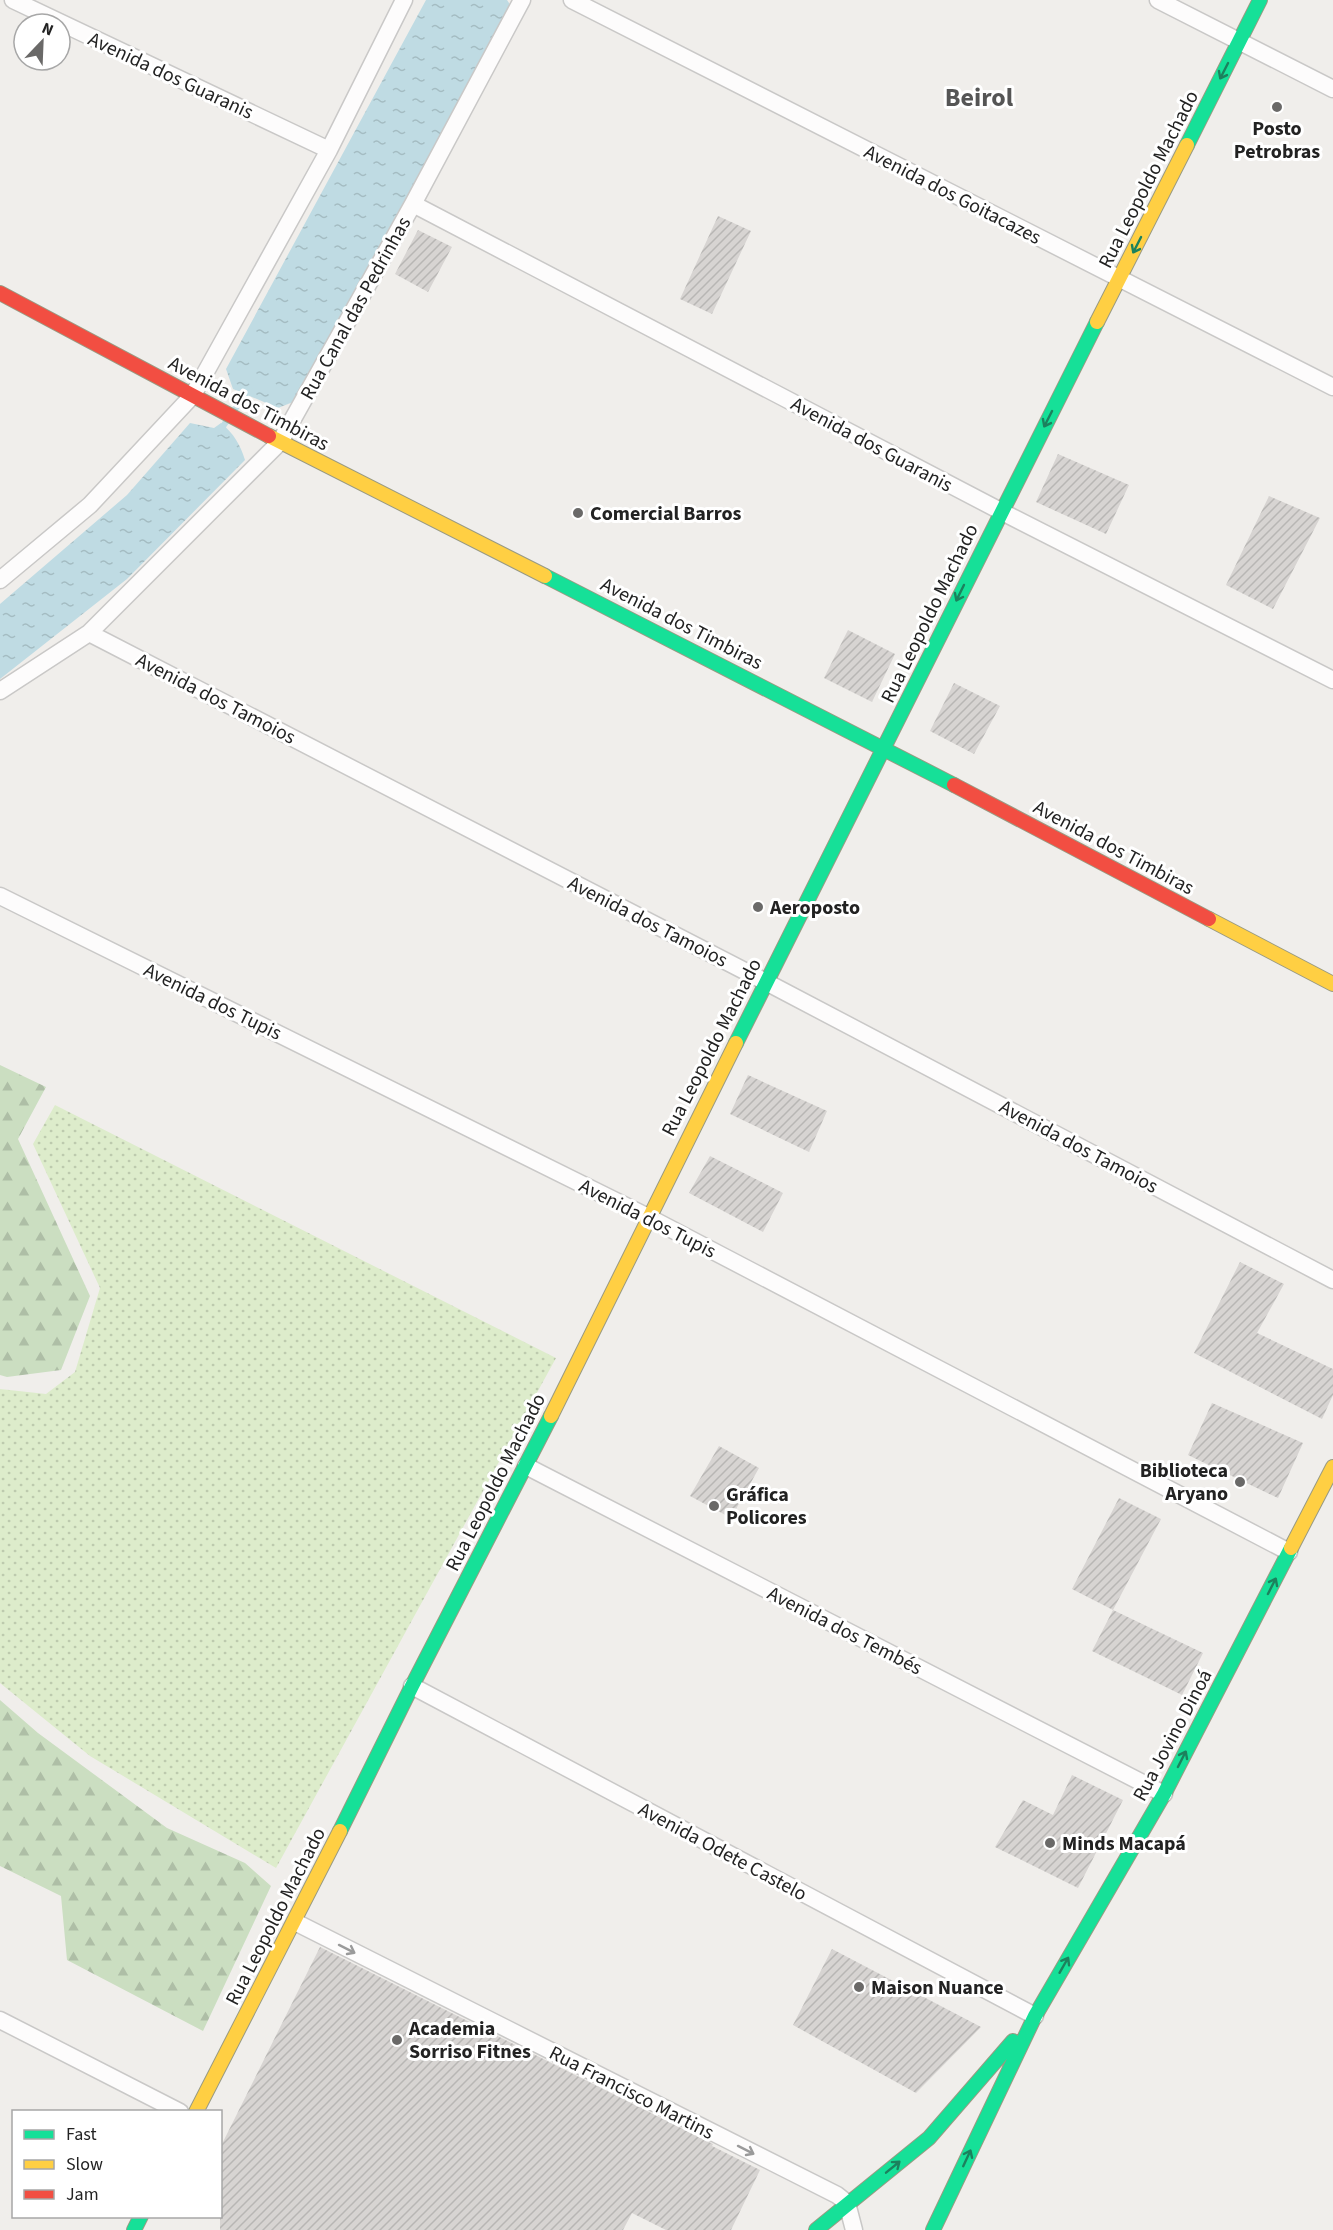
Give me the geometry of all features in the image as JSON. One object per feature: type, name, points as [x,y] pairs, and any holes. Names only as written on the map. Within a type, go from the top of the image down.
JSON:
[{"type":"main road","name":"Rua Leopoldo Machado","points":[[197,2110],[526,1466],[1000,511],[1260,0]]},
{"type":"main road","name":"Avenida dos Timbiras","points":[[4,296],[280,442],[884,748],[1333,984]]},
{"type":"main road","name":"Rua Jovino Dinoá","points":[[933,2230],[1035,2016],[1164,1794],[1333,1467]]},
{"type":"main road","name":"Rua Jovino Dinoá","points":[[816,2230],[929,2138],[1035,2016]]},
{"type":"street","name":"Avenida dos Guaranis","points":[[13,0],[329,150]]},
{"type":"street","points":[[2,576],[90,505],[193,395],[329,150],[404,0]]},
{"type":"street","name":"Rua Canal das Pedrinhas","points":[[0,691],[89,633],[280,442],[413,204],[522,0]]},
{"type":"street","name":"Avenida dos Goitacazes","points":[[572,0],[1333,387]]},
{"type":"street","points":[[1158,0],[1333,89]]},
{"type":"street","name":"Avenida dos Guaranis","points":[[413,204],[1000,511],[1333,681]]},
{"type":"street","name":"Avenida dos Tamoios","points":[[89,633],[766,982],[1333,1280]]},
{"type":"street","name":"Avenida dos Tupis","points":[[0,896],[648,1217],[1289,1552]]},
{"type":"street","name":"Avenida dos Tembés","points":[[526,1466],[1164,1794]]},
{"type":"street","name":"Avenida Odete Castelo","points":[[412,1686],[1035,2016]]},
{"type":"street","name":"Rua Francisco Martins","points":[[295,1922],[837,2195],[847,2203]]},
{"type":"street","points":[[0,2020],[176,2110]]},
{"type":"street","points":[[847,2203],[854,2230]]},
{"type":"green space","points":[[0,1065],[46,1087],[18,1139],[90,1296],[61,1370],[7,1377],[0,1375]]},
{"type":"green space","points":[[55,1105],[556,1358],[276,1868],[90,1756],[0,1683],[0,1389],[46,1394],[75,1372],[100,1288],[33,1144]]},
{"type":"green space","points":[[0,1700],[38,1733],[167,1828],[245,1863],[271,1886],[203,2031],[67,1960],[61,1896],[0,1866]]},
{"type":"water","points":[[426,0],[507,0],[511,6],[298,400],[278,408],[233,389],[226,369]]},
{"type":"water","points":[[190,423],[214,428],[221,423],[236,440],[245,460],[127,579],[0,679],[0,604],[127,495]]},
{"type":"building","points":[[718,216],[751,231],[712,314],[680,299]]},
{"type":"building","points":[[418,230],[452,247],[428,292],[395,274]]},
{"type":"building","points":[[1058,454],[1129,485],[1106,534],[1036,502]]},
{"type":"building","points":[[1269,496],[1320,518],[1273,609],[1226,585]]},
{"type":"building","points":[[848,630],[895,654],[872,702],[824,678]]},
{"type":"building","points":[[954,683],[1000,706],[974,754],[930,731]]},
{"type":"building","points":[[748,1075],[827,1111],[809,1152],[730,1114]]},
{"type":"building","points":[[710,1156],[783,1193],[763,1232],[689,1193]]},
{"type":"building","points":[[1240,1262],[1284,1284],[1257,1333],[1333,1369],[1333,1395],[1322,1419],[1194,1353]]},
{"type":"building","points":[[1212,1403],[1303,1443],[1278,1498],[1188,1455]]},
{"type":"building","points":[[719,1446],[759,1468],[731,1518],[690,1496]]},
{"type":"building","points":[[1119,1498],[1161,1519],[1113,1610],[1072,1589]]},
{"type":"building","points":[[1113,1610],[1203,1653],[1182,1695],[1092,1651]]},
{"type":"building","name":"Minds Macapá","points":[[1072,1775],[1123,1800],[1078,1888],[995,1847],[1023,1800],[1053,1815]]},
{"type":"building","name":"Academia Sorriso Fitnes","points":[[320,1947],[713,2144],[712,2146],[760,2170],[731,2230],[666,2230],[632,2213],[623,2230],[220,2230],[222,2144]]},
{"type":"building","name":"Maison Nuance","points":[[832,1949],[981,2027],[916,2093],[793,2025]]},
{"type":"waterway","points":[[219,432],[249,389]]},
{"type":"traffic: fast","points":[[1187,145],[1260,0]]},
{"type":"traffic: fast","points":[[736,1043],[1097,322]]},
{"type":"traffic: fast","points":[[545,576],[954,785]]},
{"type":"traffic: fast","points":[[340,1831],[551,1416]]},
{"type":"traffic: fast","points":[[933,2230],[1035,2016],[1164,1794],[1291,1548]]},
{"type":"traffic: fast","points":[[816,2230],[929,2138],[1013,2041]]},
{"type":"traffic: fast","points":[[134,2230],[140,2218]]},
{"type":"traffic: slow","points":[[1097,322],[1187,145]]},
{"type":"traffic: slow","points":[[269,436],[545,576]]},
{"type":"traffic: slow","points":[[1209,919],[1333,984]]},
{"type":"traffic: slow","points":[[551,1416],[736,1043]]},
{"type":"traffic: slow","points":[[1291,1548],[1333,1467]]},
{"type":"traffic: slow","points":[[197,2110],[340,1831]]},
{"type":"traffic: jam","points":[[0,293],[269,436]]},
{"type":"traffic: jam","points":[[954,785],[1209,919]]},
{"type":"place","name":"Posto Petrobras","points":[[1277,107]]},
{"type":"place","name":"Comercial Barros","points":[[578,513]]},
{"type":"place","name":"Aeroposto","points":[[758,907]]},
{"type":"place","name":"Biblioteca Aryano","points":[[1240,1482]]},
{"type":"place","name":"Gráfica Policores","points":[[714,1506]]},
{"type":"place","name":"Minds Macapá","points":[[1050,1843]]},
{"type":"place","name":"Maison Nuance","points":[[859,1987]]},
{"type":"place","name":"Academia Sorriso Fitnes","points":[[397,2040]]},
{"type":"district","name":"Beirol","points":[[979,97]]}]
